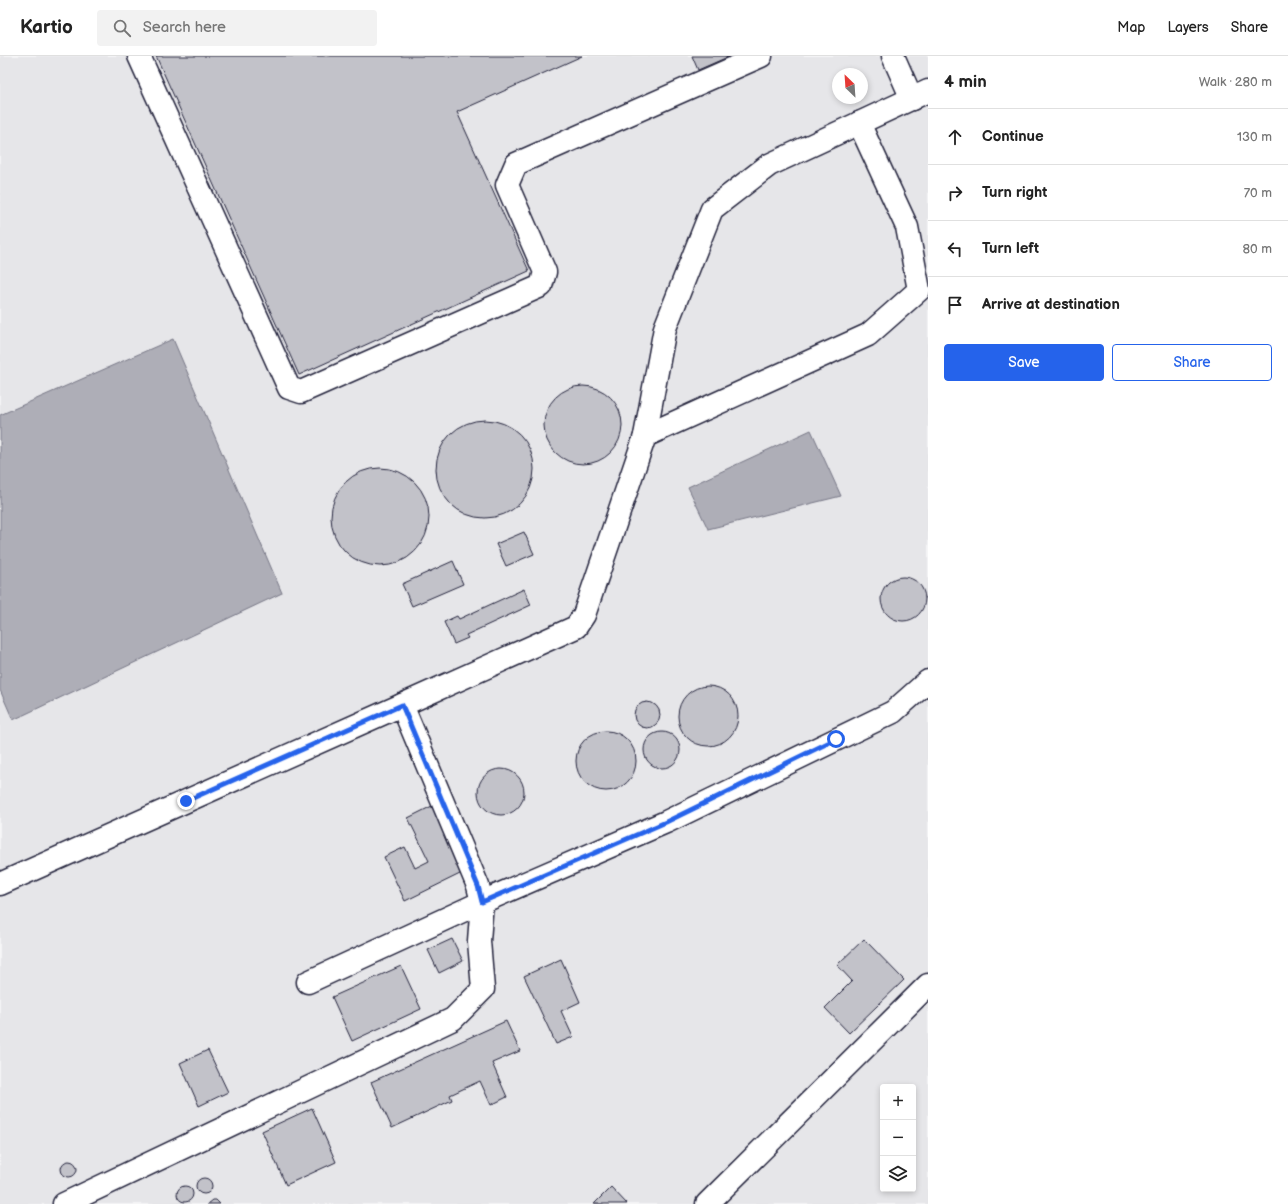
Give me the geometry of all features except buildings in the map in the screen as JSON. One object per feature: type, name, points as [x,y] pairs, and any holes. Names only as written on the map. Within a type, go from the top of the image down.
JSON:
[{"type":"lane","points":[[139,56],[288,388],[301,392],[541,286],[545,272],[507,185],[516,164],[761,56]]},
{"type":"lane","points":[[0,884],[576,627],[584,616],[645,436],[665,328],[712,209],[769,164],[920,95],[893,56]]},
{"type":"lane","points":[[645,436],[868,334],[919,290],[908,227],[859,123]]},
{"type":"lane","points":[[308,982],[482,902],[666,822],[893,712],[928,681]]},
{"type":"lane","points":[[64,1204],[453,1019],[483,989],[478,941],[482,902],[478,886],[402,705]]},
{"type":"lane","points":[[707,1204],[928,985]]},
{"type":"shaded area","points":[[0,56],[928,56],[928,1204],[0,1204]]},
{"type":"shaded area","points":[[173,339],[282,593],[13,720],[0,690],[0,415]]},
{"type":"shaded area","points":[[811,430],[841,496],[708,529],[688,487]]},
{"type":"route","points":[[186,801],[402,705],[478,886],[482,902],[666,822],[836,739]]}]
